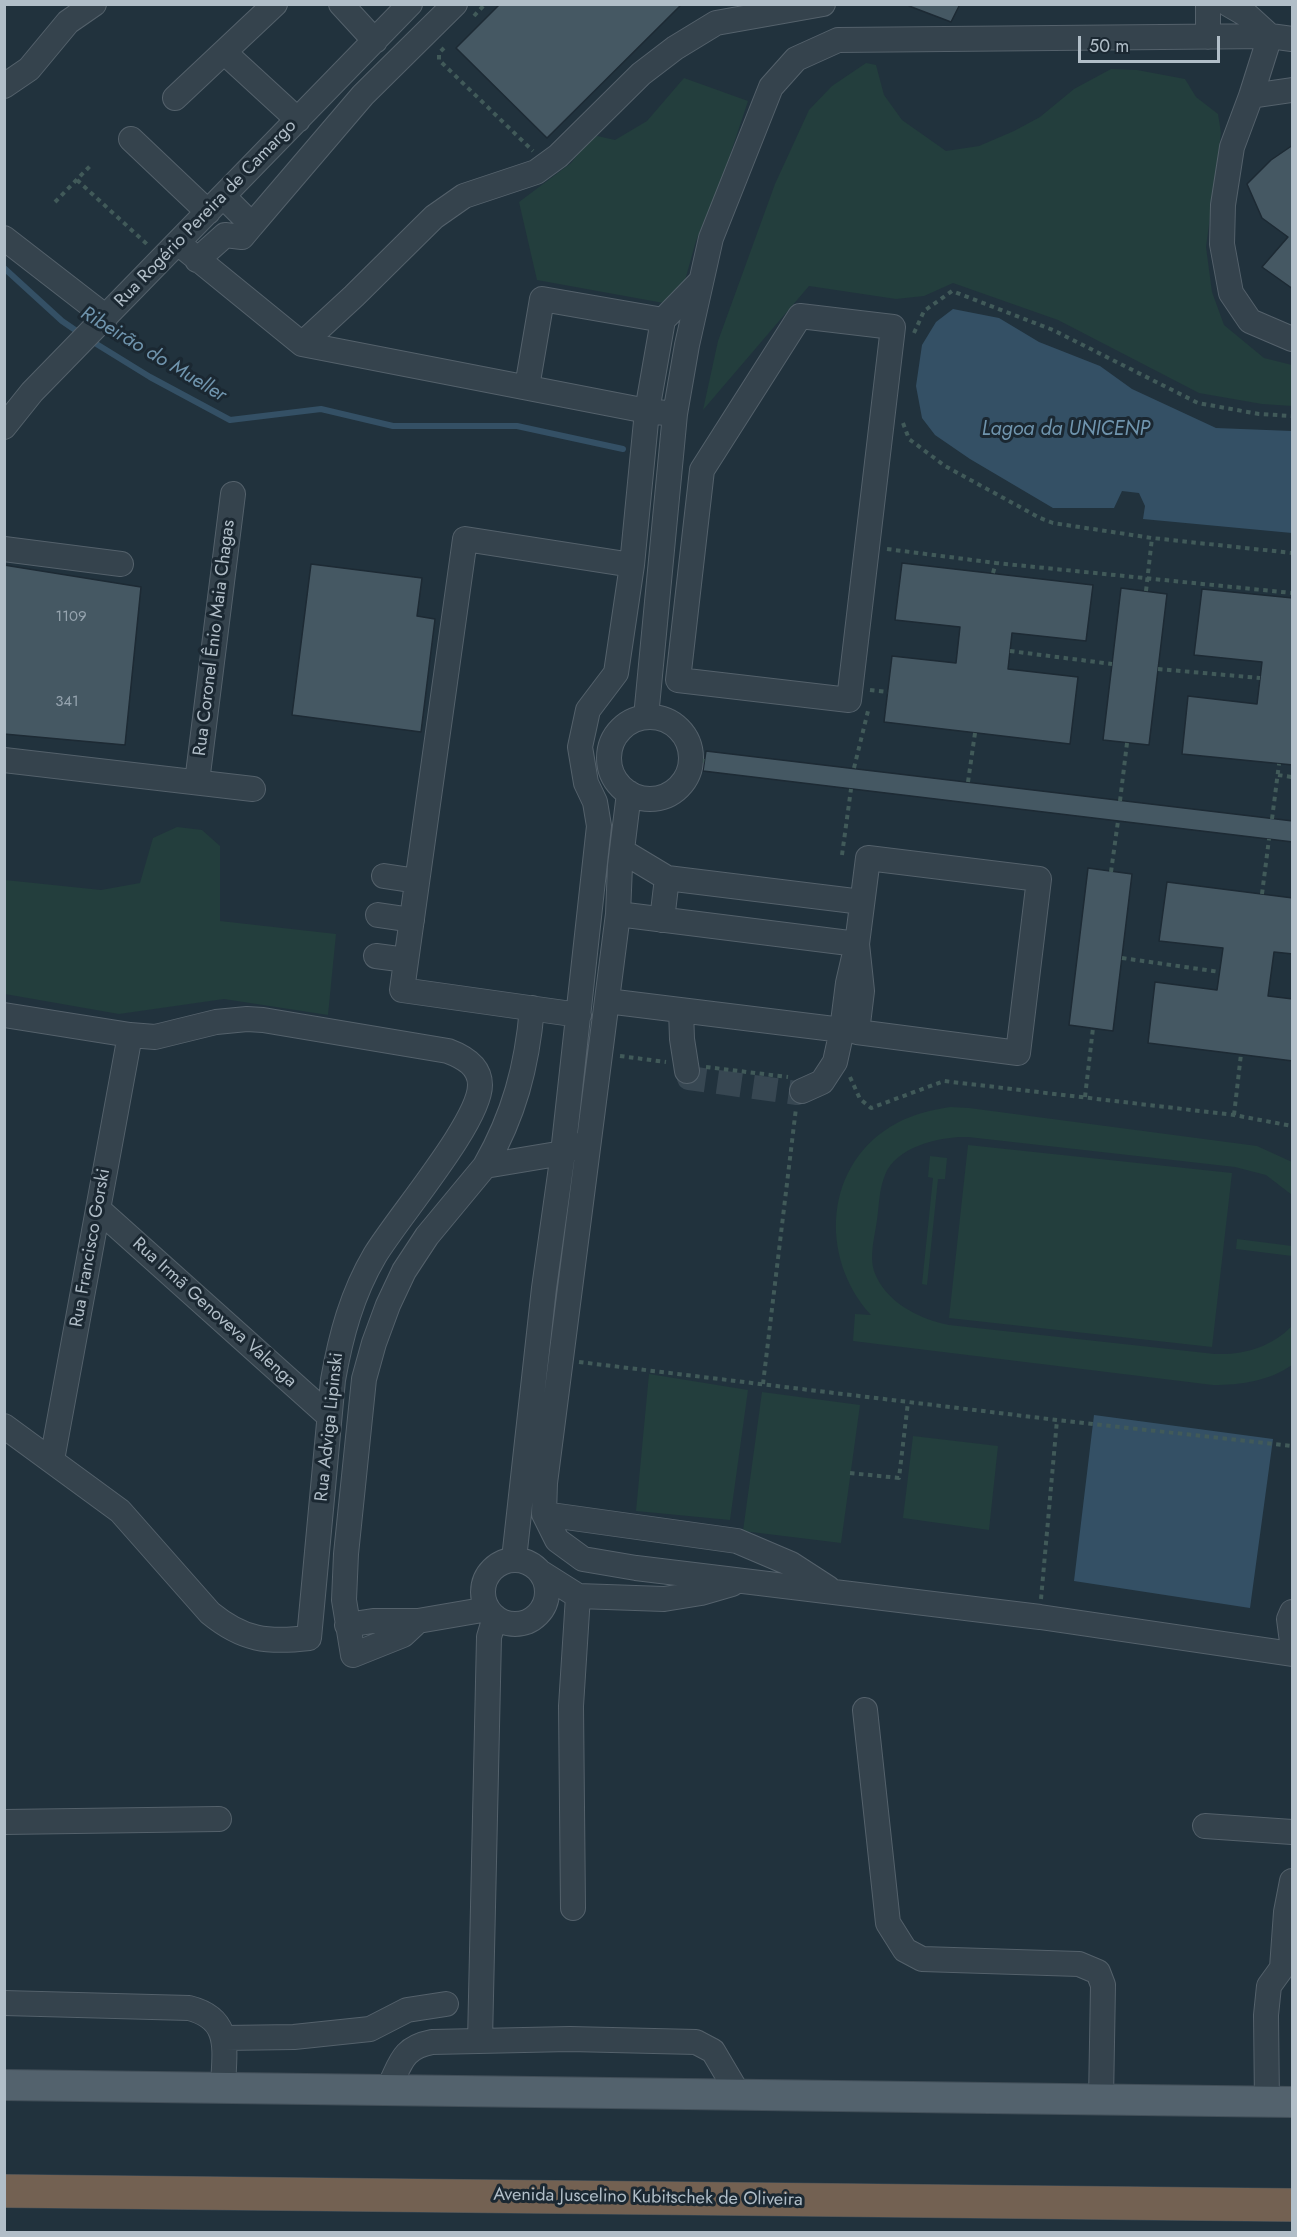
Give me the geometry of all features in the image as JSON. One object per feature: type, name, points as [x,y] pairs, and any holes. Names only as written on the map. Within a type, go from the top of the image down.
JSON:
[{"type":"highway","name":"Avenida Juscelino Kubitschek de Oliveira","points":[[4,2191],[1293,2205]]},
{"type":"main road","points":[[4,2085],[1280,2102]]},
{"type":"street","points":[[4,86],[29,69],[68,22],[94,4]]},
{"type":"street","points":[[175,98],[275,4]]},
{"type":"street","points":[[341,4],[375,41]]},
{"type":"street","name":"Rua Rogério Pereira de Camargo","points":[[4,427],[32,392],[410,4]]},
{"type":"street","points":[[302,344],[434,217],[464,196],[536,172],[558,156],[641,74],[675,48],[716,23],[823,4]]},
{"type":"street","points":[[1208,4],[1208,37]]},
{"type":"street","points":[[1228,4],[1281,38]]},
{"type":"street","points":[[197,260],[225,235],[242,237],[363,96],[464,11]]},
{"type":"street","points":[[646,717],[675,414],[700,282],[711,238],[771,87],[796,60],[838,40],[1281,38]]},
{"type":"street","points":[[1281,38],[1251,96],[1232,147],[1223,205],[1222,244],[1231,293],[1250,321],[1293,339]]},
{"type":"street","points":[[224,52],[298,120]]},
{"type":"street","points":[[1251,96],[1293,90]]},
{"type":"street","points":[[131,139],[216,204],[252,225]]},
{"type":"street","points":[[4,238],[103,320]]},
{"type":"street","points":[[170,251],[197,260],[302,344],[647,411],[675,414]]},
{"type":"street","points":[[514,1559],[543,1297],[563,1153],[599,826],[595,802],[586,783],[580,747],[588,710],[616,673],[632,565],[647,411],[663,320],[700,282]]},
{"type":"street","points":[[527,387],[542,299],[663,320]]},
{"type":"street","points":[[800,316],[893,327],[867,547],[849,700],[678,680],[702,470],[800,316]]},
{"type":"street","name":"Rua Coronel Ênio Maia Chagas","points":[[197,782],[233,494]]},
{"type":"street","points":[[579,1015],[402,990],[465,539],[632,565]]},
{"type":"street","points":[[634,540],[662,543]]},
{"type":"street","points":[[4,549],[121,564]]},
{"type":"street","points":[[660,582],[688,587]]},
{"type":"street","points":[[646,717],[666,720],[675,725],[698,760],[678,789],[667,796],[654,799],[641,798],[629,793],[612,774],[609,761],[610,748],[623,727],[633,720],[646,717]]},
{"type":"street","points":[[4,760],[253,789]]},
{"type":"street","points":[[629,793],[621,859],[618,914],[545,1483],[544,1514],[557,1540],[583,1559],[1040,1617],[1293,1654]]},
{"type":"street","points":[[799,1091],[822,1082],[835,1062],[857,944],[868,858],[1039,879],[1018,1053],[857,1032],[862,991],[857,944]]},
{"type":"street","points":[[595,864],[621,859],[667,878],[862,902]]},
{"type":"street","points":[[384,876],[417,881]]},
{"type":"street","points":[[662,920],[667,878]]},
{"type":"street","points":[[618,914],[857,944]]},
{"type":"street","points":[[378,915],[412,920]]},
{"type":"street","points":[[376,956],[406,960]]},
{"type":"street","points":[[607,1001],[842,1030]]},
{"type":"street","points":[[531,1008],[529,1042],[520,1085],[501,1138],[485,1166],[427,1236],[404,1271],[374,1343],[364,1379],[346,1554],[344,1600],[353,1655],[403,1635],[418,1621],[491,1613],[508,1623],[523,1623],[562,1606],[578,1596]]},
{"type":"street","points":[[681,1010],[686,1067]]},
{"type":"street","points":[[4,1015],[130,1035]]},
{"type":"street","name":"Rua Adviga Lipinski","points":[[52,1460],[120,1511],[202,1605],[227,1627],[244,1635],[264,1640],[284,1641],[309,1638],[329,1416],[339,1345],[358,1287],[389,1232],[466,1123],[477,1102],[480,1086],[479,1074],[472,1063],[460,1055],[438,1048],[262,1020],[247,1018],[216,1022],[155,1037],[130,1035]]},
{"type":"street","name":"Rua Francisco Gorski","points":[[52,1460],[130,1035]]},
{"type":"street","points":[[485,1166],[563,1153],[590,1136]]},
{"type":"street","name":"Rua Irmã Genoveva Valenga","points":[[98,1209],[329,1416]]},
{"type":"street","points":[[4,1426],[52,1460]]},
{"type":"street","points":[[544,1514],[737,1542],[791,1564],[834,1592]]},
{"type":"street","points":[[480,2041],[491,1613],[483,1591],[486,1579],[493,1569],[503,1562],[514,1559],[529,1562],[540,1572],[578,1596],[664,1599],[701,1593],[743,1581]]},
{"type":"street","points":[[536,1616],[546,1601],[547,1586],[540,1572]]},
{"type":"street","points":[[573,1908],[571,1706],[578,1596]]},
{"type":"street","points":[[1293,1612],[1289,1619],[1293,1642]]},
{"type":"street","points":[[865,1710],[888,1923],[905,1950],[922,1959],[1079,1964],[1098,1972],[1103,1985],[1101,2100]]},
{"type":"street","points":[[4,1822],[219,1819]]},
{"type":"street","points":[[1205,1826],[1293,1832]]},
{"type":"street","points":[[1280,2102],[1266,2015],[1269,1986],[1287,1973],[1286,1912],[1293,1881]]},
{"type":"street","points":[[4,2003],[189,2008],[205,2012],[217,2022],[224,2038],[224,2088]]},
{"type":"street","points":[[224,2038],[294,2037],[370,2029],[407,2010],[446,2004]]},
{"type":"street","points":[[388,2089],[406,2054],[417,2045],[432,2042],[570,2039],[696,2042],[713,2051],[739,2094]]},
{"type":"path","points":[[464,11],[485,4]]},
{"type":"path","points":[[445,46],[439,53],[439,60],[547,164]]},
{"type":"path","points":[[55,202],[92,165]]},
{"type":"path","points":[[77,180],[170,251]]},
{"type":"path","points":[[910,342],[924,311],[952,291],[1053,330],[1198,404],[1259,414],[1293,416]]},
{"type":"path","points":[[902,420],[909,439],[945,466],[1053,523],[1152,538],[1293,553]]},
{"type":"path","points":[[1146,591],[1152,538]]},
{"type":"path","points":[[867,547],[996,563],[1293,593]]},
{"type":"path","points":[[993,573],[996,563]]},
{"type":"path","points":[[1010,651],[1112,664]]},
{"type":"path","points":[[1158,669],[1260,678]]},
{"type":"path","points":[[854,768],[873,690]]},
{"type":"path","points":[[969,782],[975,733]]},
{"type":"path","points":[[1120,801],[1127,743]]},
{"type":"path","points":[[1272,819],[1279,764]]},
{"type":"path","points":[[1278,775],[1293,777]]},
{"type":"path","points":[[842,855],[851,789]]},
{"type":"path","points":[[1112,872],[1118,821]]},
{"type":"path","points":[[1262,894],[1269,839]]},
{"type":"path","points":[[1122,958],[1220,972]]},
{"type":"path","points":[[1085,1097],[1093,1028]]},
{"type":"path","points":[[1234,1115],[1241,1054]]},
{"type":"path","points":[[614,1055],[686,1067],[799,1091],[763,1384]]},
{"type":"path","points":[[835,1062],[851,1078],[860,1099],[871,1108],[944,1081],[1234,1115],[1293,1126]]},
{"type":"path","points":[[578,1362],[1293,1446]]},
{"type":"path","points":[[850,1473],[899,1478],[908,1402]]},
{"type":"path","points":[[1040,1617],[1057,1420]]},
{"type":"green space","points":[[866,63],[876,65],[884,95],[902,120],[946,151],[979,146],[1014,131],[1040,117],[1074,89],[1111,69],[1137,70],[1185,79],[1196,97],[1218,114],[1221,133],[1206,247],[1212,292],[1224,325],[1264,358],[1292,365],[1292,406],[1262,404],[1199,393],[1058,320],[953,283],[924,296],[896,299],[809,286],[703,410],[718,341],[775,184],[809,110],[832,86]]},
{"type":"green space","points":[[684,78],[748,101],[721,182],[696,241],[684,284],[669,304],[537,280],[519,202],[571,163],[593,135],[615,140],[647,121]]},
{"type":"green space","points":[[177,827],[202,830],[220,846],[220,921],[336,934],[328,1015],[224,999],[119,1014],[5,994],[5,880],[101,890],[140,883],[153,838]]},
{"type":"green space","points":[[950,1107],[1257,1146],[1292,1162],[1292,1195],[1266,1175],[1235,1167],[968,1137],[933,1141],[909,1150],[899,1157],[885,1175],[882,1186],[873,1246],[874,1271],[886,1292],[904,1307],[926,1318],[949,1325],[1215,1354],[1237,1353],[1257,1348],[1275,1339],[1292,1326],[1292,1365],[1274,1375],[1254,1381],[1213,1385],[853,1341],[855,1314],[871,1315],[854,1292],[842,1266],[837,1239],[837,1212],[843,1186],[855,1161],[873,1140],[903,1120]]},
{"type":"green space","points":[[968,1145],[1232,1173],[1212,1347],[949,1318]]},
{"type":"green space","points":[[930,1156],[947,1158],[945,1179],[938,1179],[927,1285],[922,1284],[933,1178],[928,1177]]},
{"type":"green space","points":[[1237,1239],[1292,1246],[1292,1256],[1236,1249]]},
{"type":"green space","points":[[649,1374],[748,1390],[730,1520],[636,1511]]},
{"type":"green space","points":[[762,1392],[860,1405],[841,1543],[743,1531]]},
{"type":"green space","points":[[913,1436],[998,1446],[989,1530],[903,1518]]},
{"type":"water","name":"Lagoa da UNICENP","points":[[953,309],[999,318],[1039,342],[1100,366],[1132,389],[1216,428],[1292,431],[1292,533],[1143,519],[1145,506],[1139,493],[1122,491],[1114,508],[1053,508],[970,459],[935,435],[922,418],[916,386],[922,345],[936,322]]},
{"type":"water","points":[[1094,1415],[1273,1439],[1250,1608],[1074,1581]]},
{"type":"building","points":[[500,4],[682,4],[547,138],[456,48]]},
{"type":"building","points":[[909,4],[960,4],[951,22],[909,6]]},
{"type":"building","points":[[1293,145],[1293,289],[1262,267],[1288,237],[1262,218],[1247,184],[1271,160]]},
{"type":"building","points":[[902,563],[1093,585],[1086,641],[1012,633],[1008,669],[1078,677],[1070,744],[884,722],[892,656],[956,663],[960,627],[895,620]]},
{"type":"building","points":[[311,564],[422,578],[417,616],[435,619],[421,732],[292,715]]},
{"type":"building","points":[[4,565],[141,587],[125,745],[4,734]]},
{"type":"building","points":[[1121,588],[1167,594],[1149,745],[1103,740]]},
{"type":"building","points":[[1202,589],[1293,598],[1293,765],[1182,754],[1188,696],[1257,704],[1262,662],[1194,655]]},
{"type":"building","points":[[706,751],[1293,821],[1293,842],[703,771]]},
{"type":"building","points":[[1088,868],[1132,874],[1113,1031],[1069,1025]]},
{"type":"building","points":[[1167,882],[1293,898],[1293,954],[1274,952],[1268,996],[1293,999],[1293,1061],[1148,1043],[1155,982],[1217,990],[1223,948],[1159,941]]},
{"type":"waterway","name":"Ribeirão do Mueller","points":[[4,268],[62,321],[81,334]]},
{"type":"waterway","name":"Ribeirão do Mueller","points":[[90,340],[150,377],[230,420],[321,409],[393,426],[517,426],[623,449]]},
{"type":"tunnel","points":[[687,1071],[689,1078],[797,1093],[802,1091]]}]
